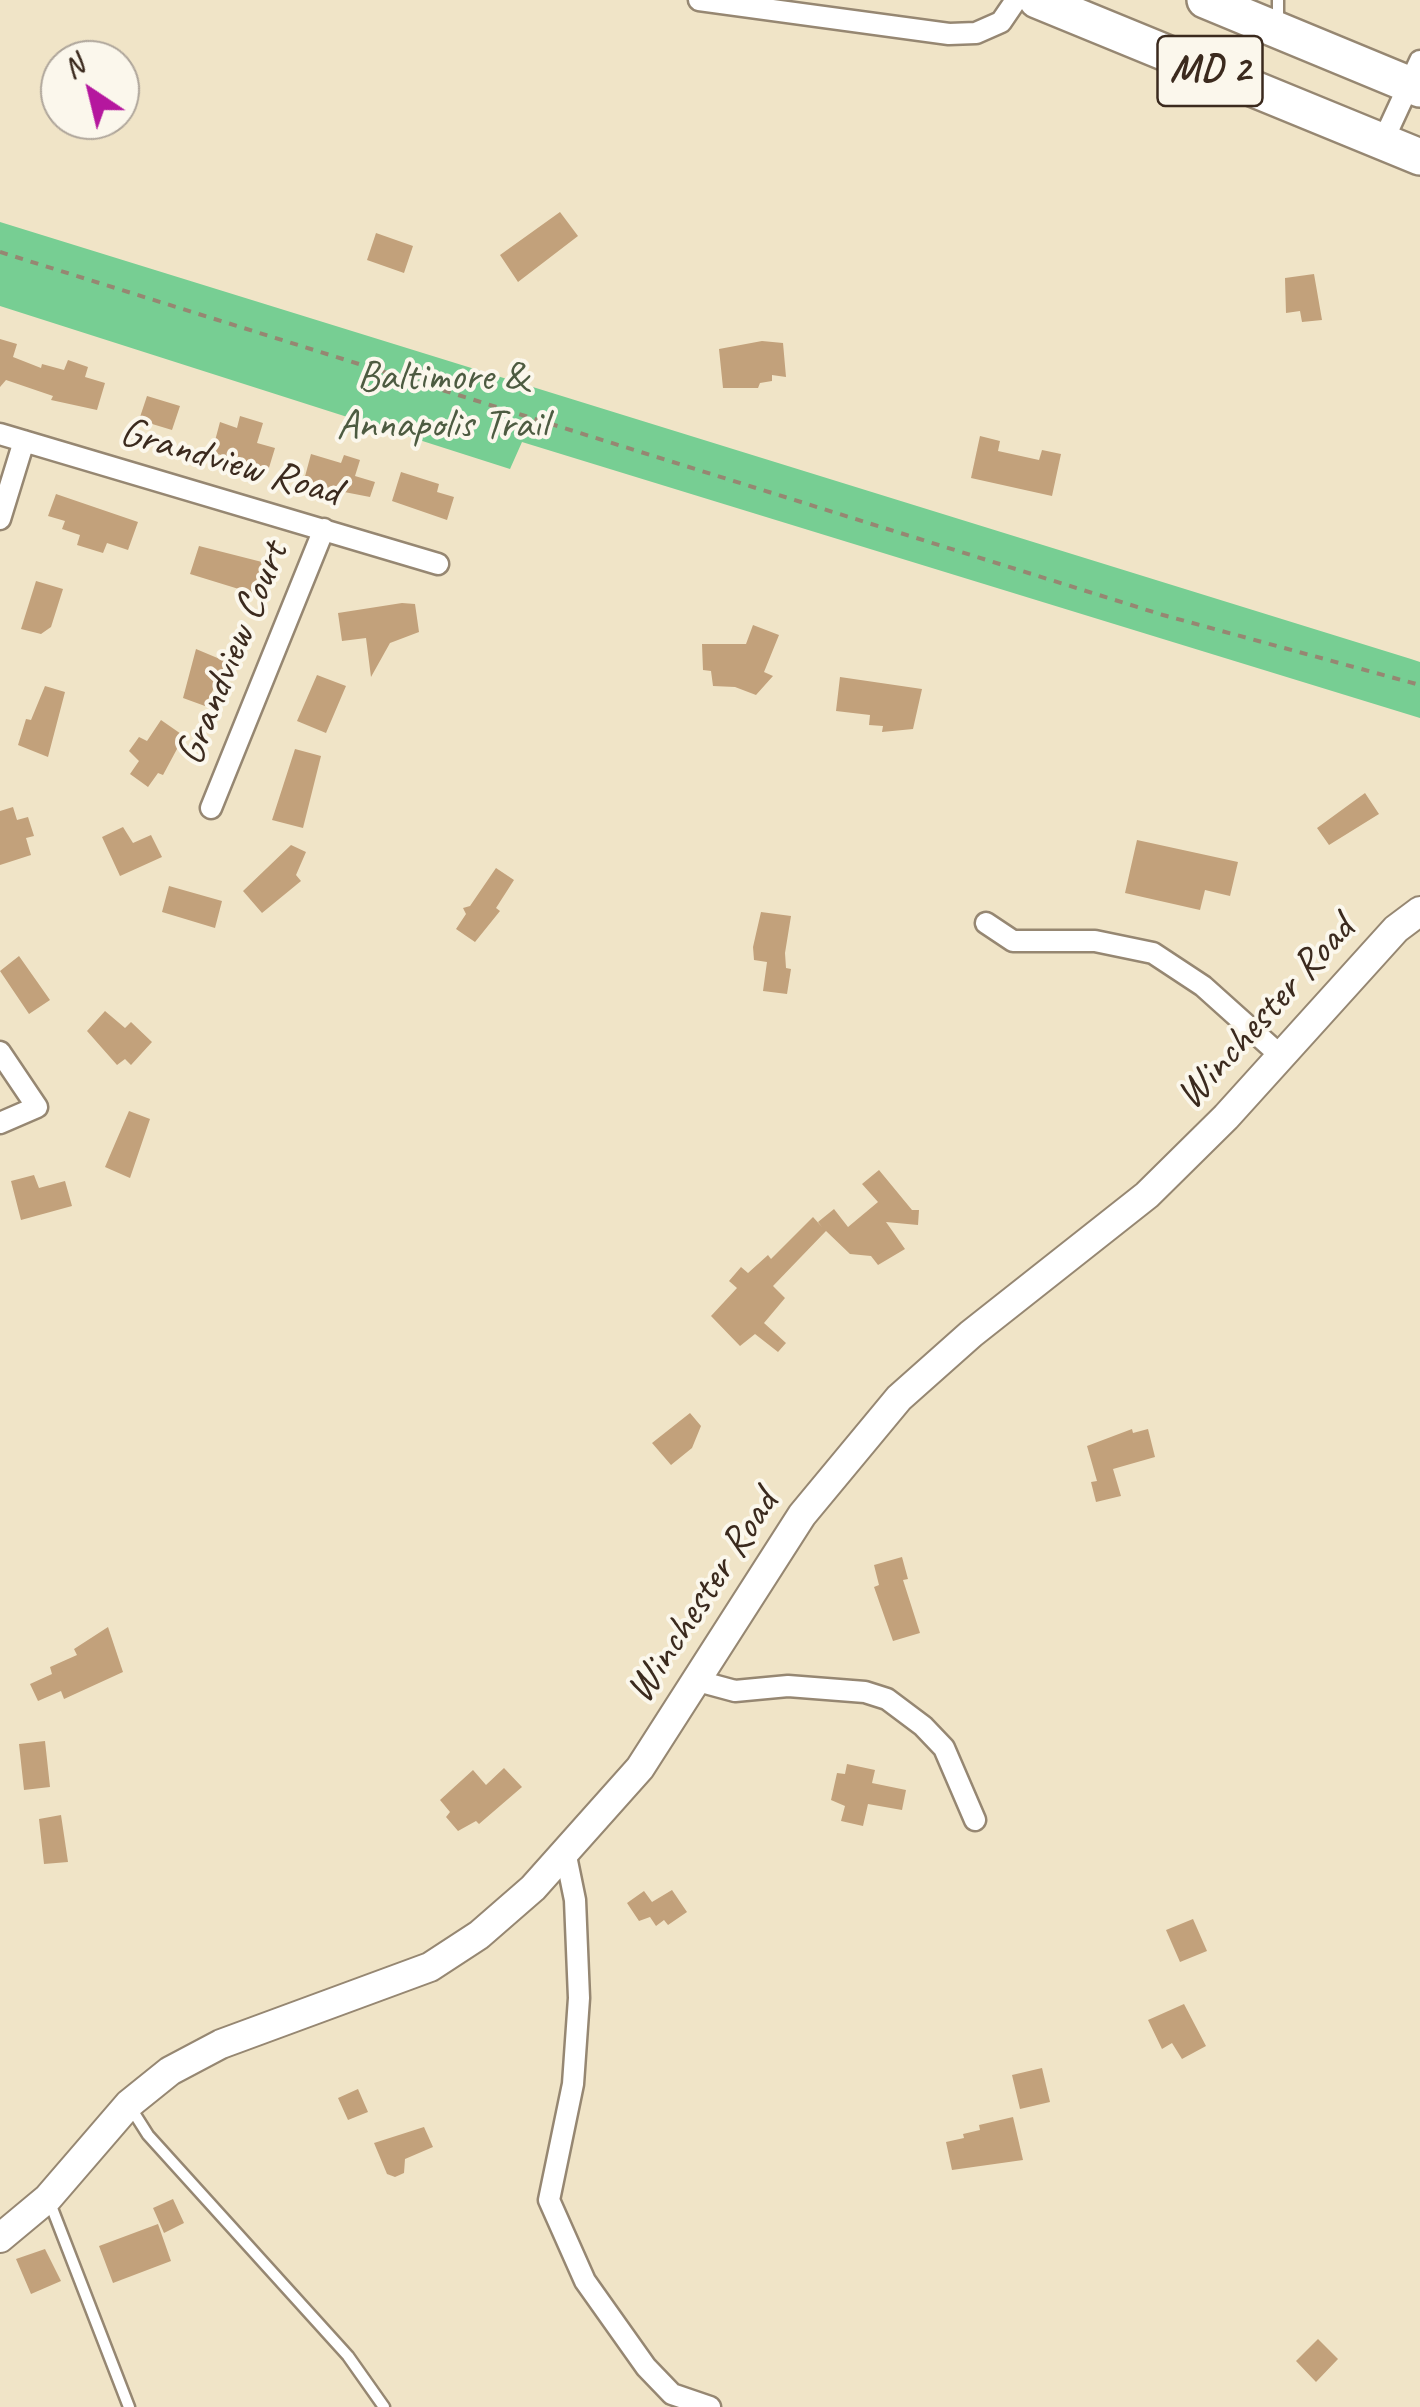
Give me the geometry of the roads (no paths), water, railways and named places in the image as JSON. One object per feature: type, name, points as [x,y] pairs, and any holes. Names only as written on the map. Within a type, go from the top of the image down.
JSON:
[{"type":"highway","name":"MD 2","points":[[1036,0],[1420,157]]},
{"type":"highway","name":"MD 2","points":[[1205,0],[1278,15],[1416,78]]},
{"type":"street","points":[[699,0],[949,34],[976,33],[1002,22],[1016,0]]},
{"type":"street","points":[[1382,141],[1416,78]]},
{"type":"street","name":"Grandview Road","points":[[0,434],[438,564]]},
{"type":"street","points":[[0,518],[24,441]]},
{"type":"street","name":"Grandview Court","points":[[211,808],[324,529]]},
{"type":"street","name":"Winchester Road","points":[[0,2238],[48,2198],[129,2104],[170,2071],[221,2044],[430,1967],[504,1916],[566,1856],[640,1768],[802,1515],[899,1398],[971,1334],[1147,1195],[1396,930],[1420,911]]},
{"type":"street","points":[[986,923],[1013,941],[1094,941],[1153,952],[1203,986],[1281,1056]]},
{"type":"street","points":[[0,1052],[37,1107],[0,1123]]},
{"type":"street","points":[[698,1681],[735,1692],[788,1686],[866,1692],[887,1699],[944,1748],[975,1820]]},
{"type":"street","points":[[566,1856],[576,1900],[579,1998],[572,2084],[549,2200],[586,2281],[646,2367],[672,2394],[710,2407]]},
{"type":"lane","points":[[129,2104],[148,2136],[348,2356],[384,2407]]},
{"type":"lane","points":[[48,2198],[129,2407]]},
{"type":"park label","name":"Baltimore & Annapolis Trail","points":[[442,402]]}]
